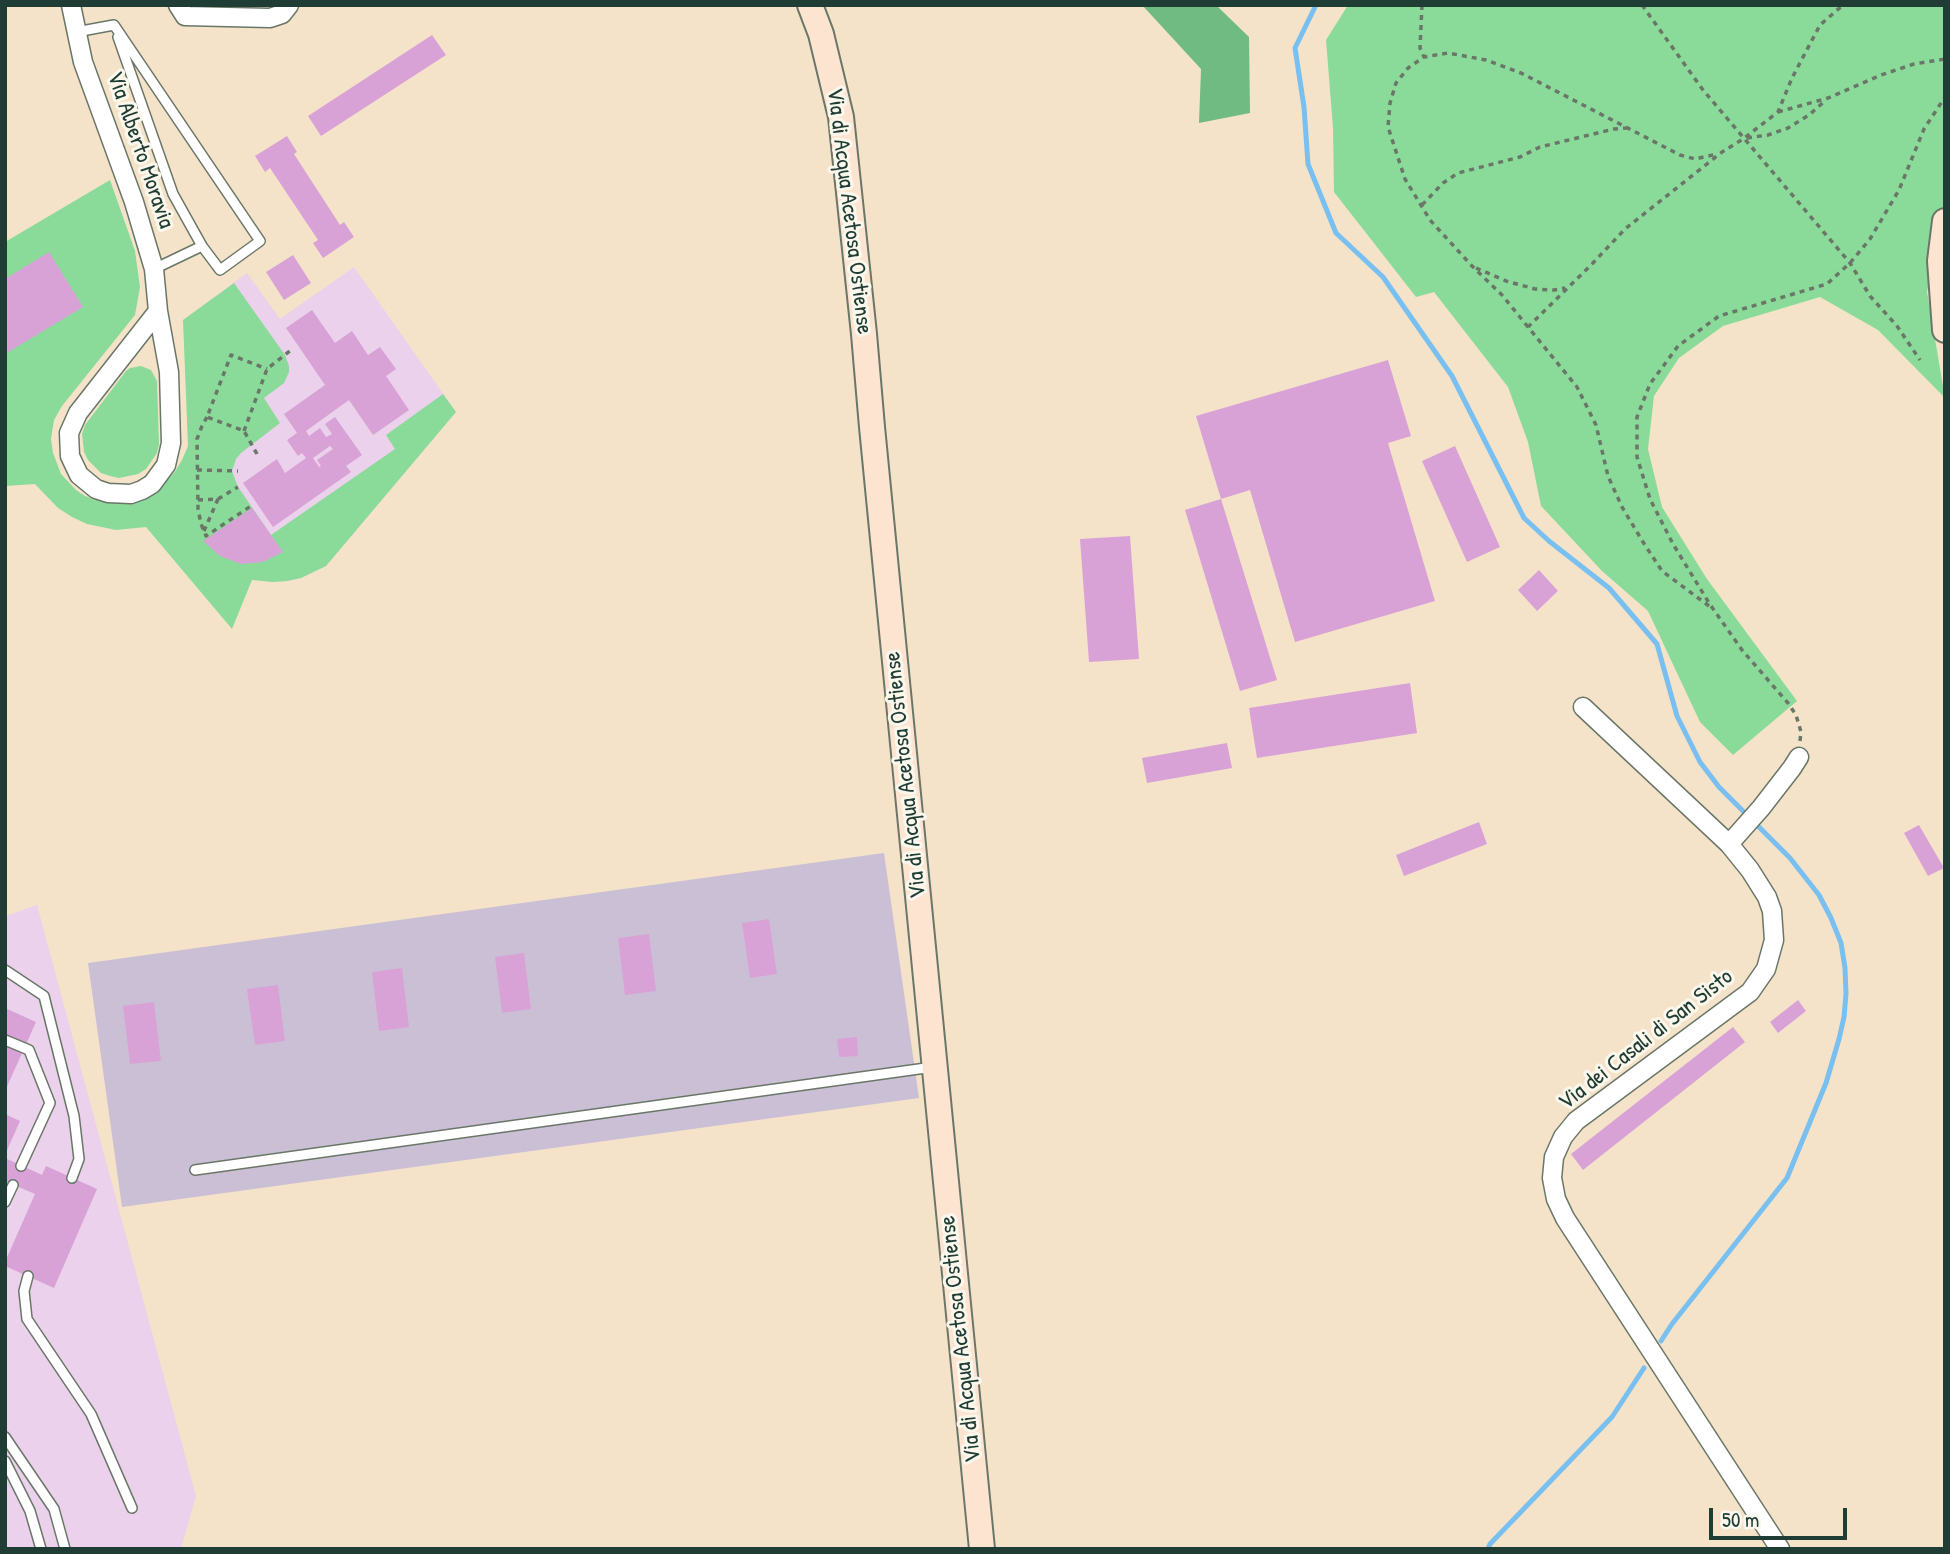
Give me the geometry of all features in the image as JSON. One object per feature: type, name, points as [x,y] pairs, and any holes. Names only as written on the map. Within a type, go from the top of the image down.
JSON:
[{"type":"street","name":"Via Alberto Moravia","points":[[71,5],[83,62],[134,202],[154,269],[158,312],[169,372],[171,443],[170,454],[160,475],[142,490],[131,494],[107,493],[96,489],[79,475],[70,456],[69,433],[78,413],[158,312]]},
{"type":"street","points":[[178,5],[185,16],[270,18],[282,14],[289,5]]},
{"type":"street","name":"Via di Acqua Acetosa Ostiense","points":[[810,5],[831,72],[842,129],[982,1549]]},
{"type":"street","points":[[1945,221],[1940,261],[1945,330]]},
{"type":"street","name":"Via dei Casali di San Sisto","points":[[1583,707],[1729,844],[1751,870],[1772,911],[1774,940],[1766,969],[1759,981],[1739,1002],[1576,1121],[1563,1137],[1554,1157],[1552,1178],[1556,1199],[1565,1218],[1780,1549]]},
{"type":"street","points":[[1729,844],[1762,808],[1798,757]]},
{"type":"lane","points":[[76,32],[114,25]]},
{"type":"lane","points":[[114,25],[260,241],[220,270],[202,246],[173,194],[114,25]]},
{"type":"lane","points":[[154,269],[202,246]]},
{"type":"lane","points":[[5,970],[44,996],[74,1116],[79,1159],[72,1178]]},
{"type":"lane","points":[[5,1040],[29,1050],[50,1103],[21,1166]]},
{"type":"lane","points":[[194,1170],[934,1066]]},
{"type":"lane","points":[[5,1202],[13,1185]]},
{"type":"lane","points":[[28,1276],[24,1291],[27,1319],[91,1414],[131,1508]]},
{"type":"lane","points":[[5,1437],[54,1509],[65,1549]]},
{"type":"lane","points":[[5,1461],[30,1511],[41,1549]]},
{"type":"path","points":[[1422,5],[1420,48],[1424,57]]},
{"type":"path","points":[[1642,5],[1703,90],[1850,263],[1870,296],[1897,326],[1920,360]]},
{"type":"path","points":[[1778,112],[1791,78],[1820,25],[1843,5]]},
{"type":"path","points":[[1714,610],[1662,571],[1643,542],[1622,507],[1608,476],[1596,425],[1577,387],[1502,295],[1430,220],[1405,179],[1388,127],[1390,103],[1396,83],[1408,68],[1424,57],[1448,53],[1486,60],[1521,73],[1680,155],[1695,159],[1722,152]]},
{"type":"path","points":[[1528,327],[1625,229],[1722,152],[1778,112],[1828,98],[1914,64],[1945,59]]},
{"type":"path","points":[[1798,757],[1801,732],[1796,715],[1742,650],[1714,610],[1673,544],[1650,499],[1637,457],[1637,417],[1650,384],[1678,346],[1719,316],[1826,284],[1850,263],[1870,239],[1899,190],[1924,130],[1945,97]]},
{"type":"path","points":[[1743,139],[1788,128],[1809,115],[1828,98]]},
{"type":"path","points":[[1421,205],[1443,183],[1458,173],[1520,157],[1540,147],[1614,129],[1629,128]]},
{"type":"path","points":[[1472,266],[1506,281],[1535,289],[1567,288]]},
{"type":"path","points":[[244,431],[267,369],[291,350]]},
{"type":"path","points":[[251,506],[206,536],[199,517],[197,439],[231,355],[267,369]]},
{"type":"path","points":[[207,417],[244,431],[257,454]]},
{"type":"path","points":[[197,470],[238,471]]},
{"type":"path","points":[[198,500],[218,499],[237,487]]},
{"type":"path","points":[[204,531],[218,499]]},
{"type":"shaded area","points":[[354,267],[456,412],[326,566],[301,578],[287,581],[246,578],[187,510],[188,420],[183,320],[247,273],[280,319]]},
{"type":"shaded area","points":[[884,853],[919,1098],[122,1207],[88,963]]},
{"type":"shaded area","points":[[37,905],[196,1496],[181,1549],[5,1549],[5,916]]},
{"type":"green space","points":[[1142,5],[1216,5],[1249,37],[1250,113],[1199,123],[1201,69]]},
{"type":"green space","points":[[1348,5],[1945,5],[1945,203],[1927,292],[1945,398],[1878,330],[1820,297],[1723,326],[1679,358],[1654,396],[1648,449],[1662,507],[1707,579],[1797,701],[1733,755],[1700,722],[1648,611],[1602,571],[1541,506],[1528,442],[1508,387],[1434,292],[1416,297],[1334,192],[1333,128],[1326,40]]},
{"type":"green space","points":[[110,180],[135,251],[140,287],[135,315],[62,406],[54,420],[51,439],[53,453],[61,474],[76,490],[105,503],[129,502],[152,493],[174,473],[188,446],[183,320],[234,283],[285,355],[289,366],[284,383],[264,398],[280,423],[241,453],[232,471],[238,487],[271,535],[395,449],[386,435],[443,394],[456,412],[326,566],[301,578],[287,581],[252,580],[232,629],[146,527],[116,530],[87,524],[58,508],[35,484],[5,486],[5,242]]},
{"type":"green space","points":[[141,366],[151,370],[157,381],[157,453],[146,469],[138,474],[119,478],[110,476],[101,473],[88,460],[82,434],[85,425],[126,371]]},
{"type":"building","points":[[209,5],[253,5],[252,9]]},
{"type":"building","points":[[432,35],[446,55],[321,136],[308,116]]},
{"type":"building","points":[[287,136],[297,152],[294,154],[340,225],[344,222],[354,237],[323,258],[313,243],[318,240],[270,168],[265,172],[255,156]]},
{"type":"building","points":[[49,252],[83,307],[5,354],[5,279]]},
{"type":"building","points":[[293,255],[311,283],[284,300],[266,272]]},
{"type":"building","points":[[312,310],[335,343],[352,331],[368,355],[380,347],[396,369],[386,376],[409,410],[373,435],[349,400],[306,431],[309,436],[320,428],[326,437],[332,434],[325,424],[335,417],[362,455],[346,466],[351,472],[273,527],[243,483],[277,459],[285,473],[306,458],[302,453],[298,456],[287,440],[297,433],[284,414],[325,385],[286,328]],"holes":[[[330,446],[333,449],[317,460],[321,466],[319,467],[313,458]]]},
{"type":"building","points":[[1388,360],[1411,436],[1388,443],[1435,601],[1295,642],[1250,490],[1221,499],[1196,416]]},
{"type":"building","points":[[1455,446],[1500,547],[1467,562],[1422,461]]},
{"type":"building","points":[[1221,499],[1277,680],[1240,691],[1185,510]]},
{"type":"building","points":[[252,508],[283,552],[263,562],[241,564],[220,556],[203,541]]},
{"type":"building","points":[[1130,536],[1139,659],[1089,662],[1080,539]]},
{"type":"building","points":[[1539,570],[1558,591],[1537,611],[1518,590]]},
{"type":"building","points":[[1410,683],[1417,733],[1257,758],[1249,708]]},
{"type":"building","points":[[1227,743],[1232,768],[1147,783],[1142,758]]},
{"type":"building","points":[[1479,822],[1487,844],[1404,876],[1396,855]]},
{"type":"building","points":[[1919,825],[1944,868],[1928,876],[1904,833]]},
{"type":"building","points":[[769,919],[777,974],[750,978],[742,923]]},
{"type":"building","points":[[649,934],[656,991],[625,995],[618,938]]},
{"type":"building","points":[[524,953],[531,1009],[502,1013],[495,957]]},
{"type":"building","points":[[402,968],[409,1027],[379,1031],[372,972]]},
{"type":"building","points":[[278,985],[285,1041],[255,1045],[247,989]]},
{"type":"building","points":[[1798,1000],[1806,1011],[1778,1033],[1770,1022]]},
{"type":"building","points":[[154,1002],[161,1061],[130,1064],[123,1006]]},
{"type":"building","points":[[5,1008],[36,1022],[5,1091]]},
{"type":"building","points":[[1733,1027],[1745,1042],[1583,1170],[1571,1154]]},
{"type":"building","points":[[857,1037],[858,1056],[839,1057],[837,1039]]},
{"type":"building","points":[[5,1114],[20,1121],[5,1155]]},
{"type":"building","points":[[5,1158],[42,1175],[46,1166],[97,1189],[54,1288],[5,1266],[35,1194],[5,1181]]},
{"type":"waterway","points":[[1316,5],[1295,48],[1304,107],[1308,164],[1336,233],[1383,277],[1452,376],[1524,518],[1609,588],[1657,644],[1677,716],[1700,762],[1719,787],[1790,858],[1819,895],[1841,943],[1846,994],[1839,1039],[1826,1083],[1787,1178],[1661,1341]]},
{"type":"waterway","points":[[1488,1549],[1612,1417],[1644,1368]]}]
